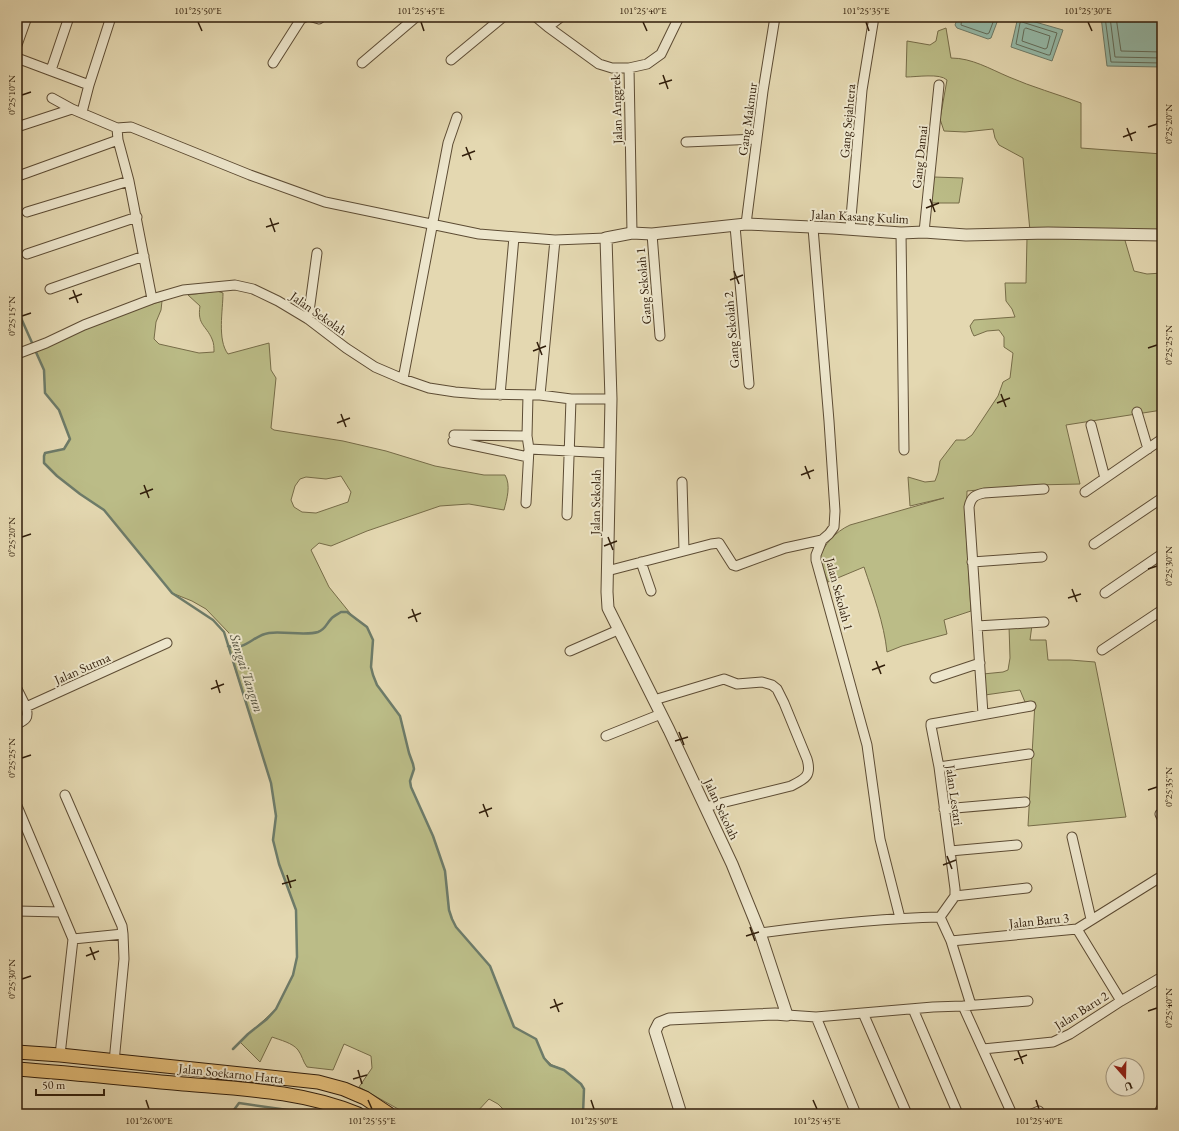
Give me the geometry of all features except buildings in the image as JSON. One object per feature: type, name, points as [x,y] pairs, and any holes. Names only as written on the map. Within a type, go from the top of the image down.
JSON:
[{"type":"main road","name":"Jalan Soekarno Hatta","points":[[17,1052],[60,1055],[114,1062],[318,1082],[344,1089],[365,1098],[389,1114]]},
{"type":"main road","name":"Jalan Soekarno Hatta","points":[[17,1069],[109,1076],[269,1092],[315,1099],[342,1107],[358,1114]]},
{"type":"street","points":[[17,45],[27,17]]},
{"type":"street","points":[[51,70],[69,17]]},
{"type":"street","points":[[82,112],[111,17]]},
{"type":"street","points":[[273,63],[301,19],[305,17]]},
{"type":"street","points":[[312,17],[319,19],[322,17]]},
{"type":"street","points":[[362,63],[416,17]]},
{"type":"street","points":[[451,60],[503,17]]},
{"type":"street","name":"Jalan Anggrek","points":[[536,17],[599,64],[612,68],[629,68],[632,233]]},
{"type":"street","points":[[548,27],[561,17]]},
{"type":"street","points":[[629,68],[647,64],[661,54],[679,17]]},
{"type":"street","name":"Gang Makmur","points":[[740,225],[757,139],[775,17]]},
{"type":"street","name":"Gang Sejahtera","points":[[850,229],[862,90],[874,17]]},
{"type":"street","points":[[17,58],[89,85]]},
{"type":"street","name":"Gang Damai","points":[[924,232],[939,85]]},
{"type":"street","points":[[52,98],[72,109],[117,128],[130,127],[250,175],[325,202],[479,234],[555,240],[606,238]]},
{"type":"street","points":[[17,127],[72,109]]},
{"type":"street","points":[[403,379],[448,143],[457,117]]},
{"type":"street","points":[[117,128],[118,140],[129,181],[152,299]]},
{"type":"street","points":[[686,142],[757,139]]},
{"type":"street","points":[[21,175],[118,140]]},
{"type":"street","points":[[27,212],[129,181]]},
{"type":"street","points":[[27,254],[136,217]]},
{"type":"street","name":"Jalan Kasang Kulim","points":[[606,238],[632,233],[652,234],[740,225],[966,235],[1048,233],[1162,235]]},
{"type":"street","name":"Gang Sekolah 2","points":[[740,225],[749,384]]},
{"type":"street","name":"Jalan Sekolah 1","points":[[813,228],[835,511],[834,527],[822,540],[816,555],[816,560],[867,745],[880,839],[900,918]]},
{"type":"street","points":[[901,233],[904,450]]},
{"type":"street","name":"Gang Sekolah 1","points":[[652,234],[660,336]]},
{"type":"street","points":[[500,395],[514,237]]},
{"type":"street","name":"Jalan Sekolah","points":[[606,238],[611,399],[607,571],[608,608],[661,714],[732,864],[760,933],[787,1015]]},
{"type":"street","points":[[540,395],[555,240]]},
{"type":"street","points":[[308,319],[317,253]]},
{"type":"street","points":[[50,289],[144,256]]},
{"type":"street","name":"Jalan Sekolah","points":[[19,353],[46,343],[84,325],[152,299],[183,290],[235,285],[253,289],[278,301],[308,319],[346,348],[375,367],[429,388],[455,392],[500,395],[540,395],[571,399],[611,399]]},
{"type":"street","points":[[526,503],[529,453],[527,436],[528,395]]},
{"type":"street","points":[[567,515],[571,399]]},
{"type":"street","points":[[1137,412],[1148,449]]},
{"type":"street","points":[[1091,425],[1105,478]]},
{"type":"street","points":[[527,436],[454,438],[529,453],[569,451],[610,453]]},
{"type":"street","points":[[1085,492],[1159,441],[1162,452]]},
{"type":"street","points":[[682,482],[684,550]]},
{"type":"street","points":[[1031,706],[983,714],[969,507],[971,500],[975,495],[984,493],[1044,489]]},
{"type":"street","points":[[1094,544],[1162,498]]},
{"type":"street","points":[[607,571],[684,550],[719,543],[733,565],[736,566],[786,548],[822,540]]},
{"type":"street","points":[[1105,593],[1162,554]]},
{"type":"street","points":[[972,562],[1042,557]]},
{"type":"street","points":[[641,562],[651,591]]},
{"type":"street","points":[[1102,650],[1162,610]]},
{"type":"street","points":[[977,626],[1044,622]]},
{"type":"street","points":[[570,651],[618,630]]},
{"type":"street","name":"Jalan Sutma","points":[[26,707],[167,643]]},
{"type":"street","points":[[935,678],[980,663]]},
{"type":"street","points":[[654,700],[724,680],[737,684],[762,682],[772,685],[777,689],[784,703],[808,759],[808,774],[802,780],[791,786],[705,807]]},
{"type":"street","points":[[17,689],[26,707],[27,718],[26,720],[17,724]]},
{"type":"street","points":[[606,736],[661,714]]},
{"type":"street","name":"Jalan Lestari","points":[[955,896],[939,767],[930,728],[931,724],[983,714]]},
{"type":"street","points":[[939,767],[1029,754]]},
{"type":"street","points":[[65,795],[122,926],[124,959],[114,1062]]},
{"type":"street","points":[[944,809],[1025,802]]},
{"type":"street","points":[[17,806],[73,939],[60,1055]]},
{"type":"street","points":[[1072,837],[1091,919]]},
{"type":"street","points":[[950,851],[1017,845]]},
{"type":"street","name":"Jalan Baru 3","points":[[952,941],[1077,929],[1162,876]]},
{"type":"street","points":[[940,918],[955,896],[1027,888]]},
{"type":"street","points":[[17,911],[61,912]]},
{"type":"street","points":[[760,933],[835,923],[900,918],[940,918]]},
{"type":"street","points":[[940,918],[952,941],[967,1006],[983,1049],[1012,1114]]},
{"type":"street","points":[[1077,929],[1121,1001]]},
{"type":"street","points":[[73,939],[123,934]]},
{"type":"street","name":"Jalan Baru 2","points":[[983,1049],[1053,1042],[1087,1024],[1121,1001],[1162,977]]},
{"type":"street","points":[[681,1114],[654,1031],[659,1023],[669,1018],[775,1014],[816,1017],[846,1013],[1028,1001]]},
{"type":"street","points":[[913,1009],[958,1114]]},
{"type":"street","points":[[863,1013],[907,1114]]},
{"type":"street","points":[[816,1017],[856,1114]]},
{"type":"street","points":[[1158,1114],[1162,1107]]},
{"type":"green space","points":[[946,28],[951,58],[959,58],[981,64],[1009,77],[1081,103],[1081,148],[1162,154],[1162,232],[1030,231],[1023,158],[999,145],[995,138],[993,129],[965,132],[944,131],[940,119],[947,80],[934,76],[906,77],[907,41],[930,45],[936,41],[938,31]]},
{"type":"green space","points":[[934,177],[963,178],[959,203],[929,203]]},
{"type":"green space","points":[[1124,237],[1134,271],[1147,274],[1162,273],[1162,410],[1066,425],[1080,484],[1035,485],[967,491],[966,531],[971,611],[944,620],[947,634],[902,646],[887,652],[881,619],[864,567],[828,582],[819,559],[824,548],[835,535],[850,525],[944,498],[910,506],[908,477],[925,482],[935,481],[940,461],[956,440],[965,440],[972,435],[998,396],[1003,382],[1010,378],[1013,353],[1004,347],[1004,337],[999,330],[987,331],[974,336],[970,326],[974,320],[1015,317],[1012,309],[1006,301],[1005,283],[1026,283],[1027,238],[1101,239]]},
{"type":"green space","points":[[217,291],[223,293],[221,325],[223,341],[228,354],[269,343],[271,370],[276,378],[271,428],[274,430],[343,441],[386,451],[435,466],[484,475],[505,475],[507,479],[508,488],[504,510],[469,504],[440,506],[367,531],[331,546],[319,543],[311,550],[329,587],[354,618],[367,627],[373,640],[371,667],[373,675],[377,685],[400,716],[414,769],[410,781],[411,787],[433,836],[445,871],[449,910],[452,919],[456,927],[490,966],[514,1027],[536,1039],[544,1058],[552,1065],[564,1070],[581,1084],[584,1089],[583,1114],[508,1114],[498,1104],[489,1099],[475,1114],[407,1114],[359,1087],[372,1068],[371,1056],[344,1044],[333,1070],[307,1067],[299,1052],[293,1045],[272,1037],[260,1062],[240,1042],[276,1009],[293,975],[297,957],[296,910],[279,864],[273,840],[276,816],[271,783],[228,646],[235,648],[242,646],[233,641],[229,633],[206,609],[192,601],[172,593],[104,510],[57,476],[44,463],[45,453],[64,449],[70,439],[59,410],[45,393],[44,370],[36,351],[114,317],[162,301],[161,310],[156,322],[154,339],[159,344],[199,353],[214,352],[213,341],[201,321],[199,312],[200,306],[188,295]],"holes":[[[341,476],[351,492],[348,502],[316,513],[302,512],[294,507],[291,500],[295,486],[300,479],[306,477],[326,479]]]},
{"type":"green space","points":[[1032,625],[1030,640],[1046,640],[1048,660],[1095,662],[1126,817],[1028,826],[1035,702],[1025,702],[1020,690],[985,695],[983,674],[1008,670],[1010,658],[1009,626]]},
{"type":"water","points":[[958,17],[999,17],[991,38],[988,39],[957,28],[955,25]]},
{"type":"water","points":[[1018,17],[1063,30],[1052,61],[1011,47]]},
{"type":"water","points":[[1101,17],[1162,17],[1162,67],[1107,66]]},
{"type":"waterway","name":"Sungai Tangun","points":[[17,309],[33,345]]},
{"type":"waterway","name":"Sungai Tangun","points":[[35,350],[44,370],[45,393],[59,410],[70,439],[64,449],[45,453],[44,463],[57,476],[104,510],[172,593],[213,620],[224,632],[271,783],[276,816],[273,840],[279,864],[296,910],[297,957],[293,975],[276,1009],[233,1049]]},
{"type":"waterway","points":[[228,646],[234,647],[245,645],[263,634],[269,633],[307,634],[318,632],[321,631],[333,617],[341,612],[347,612],[367,627],[373,640],[371,667],[373,675],[377,685],[400,716],[414,769],[410,781],[411,787],[433,836],[445,871],[449,910],[452,919],[456,927],[490,966],[514,1027],[536,1039],[544,1058],[550,1065],[564,1070],[581,1084],[584,1089],[583,1114]]},
{"type":"waterway","points":[[231,1114],[239,1103],[316,1114]]}]
